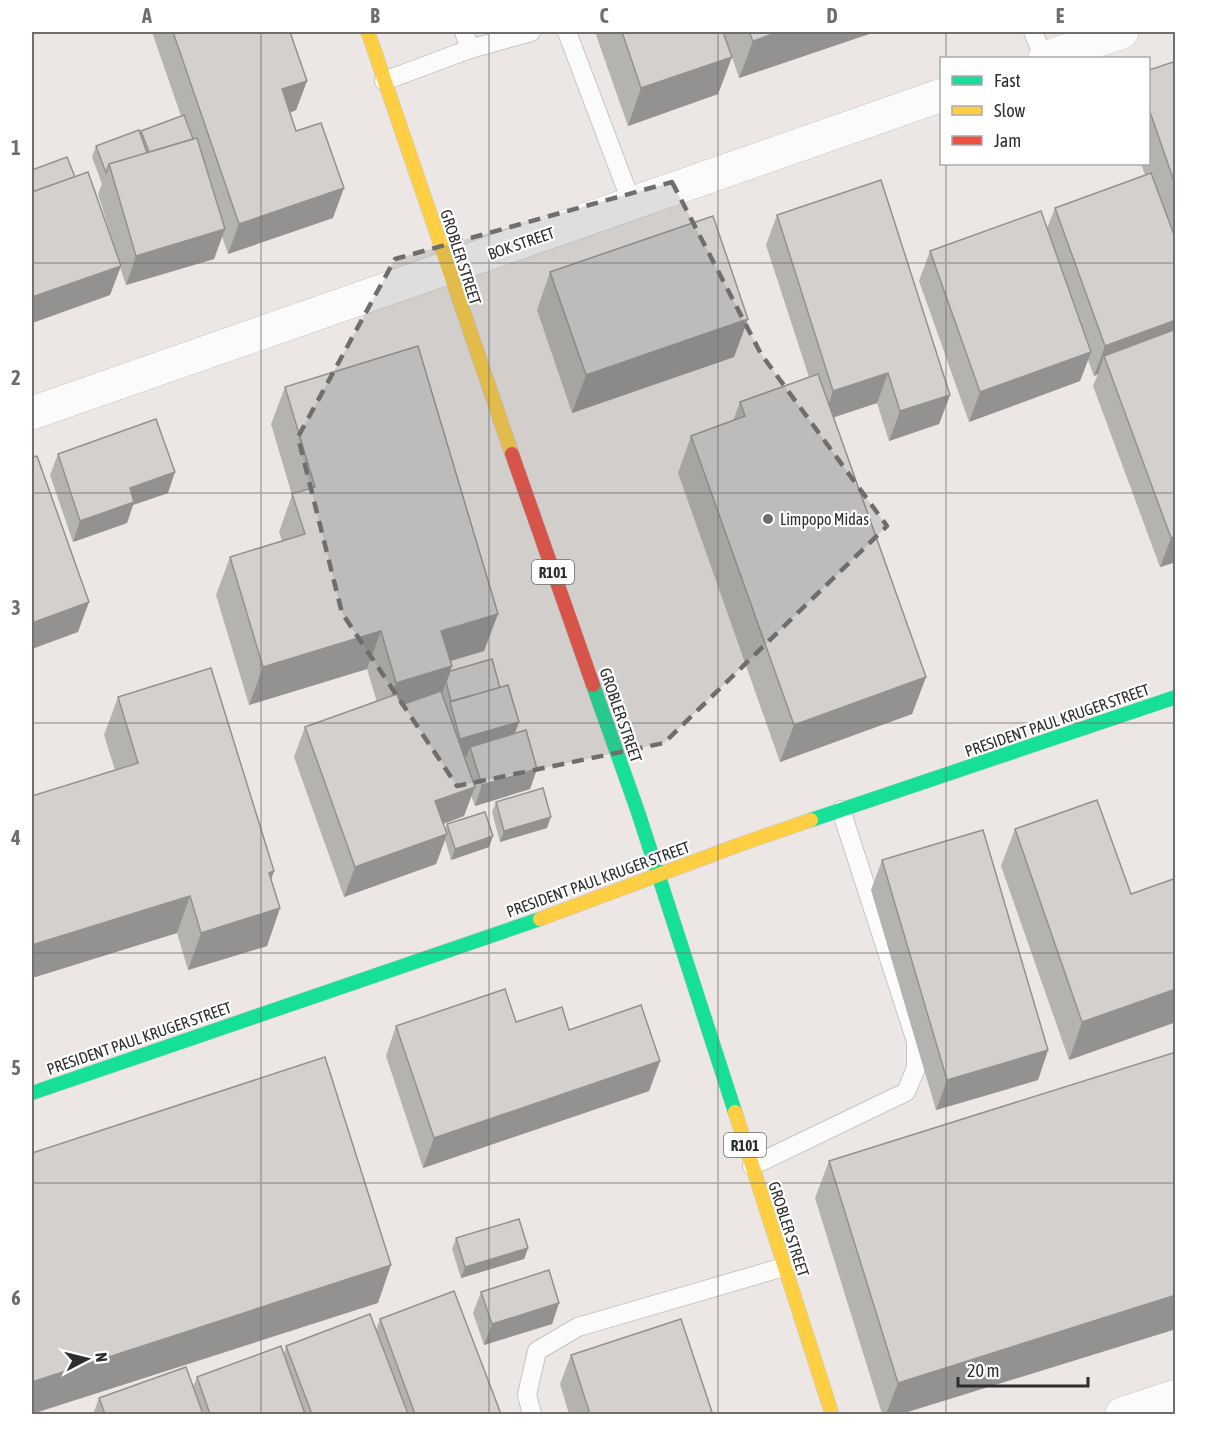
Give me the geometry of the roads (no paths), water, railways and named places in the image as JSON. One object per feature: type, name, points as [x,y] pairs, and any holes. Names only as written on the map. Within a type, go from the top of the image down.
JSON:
[{"type":"main road","name":"GROBLER STREET","points":[[368,32],[447,268],[659,876],[832,1414]]},
{"type":"main road","name":"PRESIDENT PAUL KRUGER STREET","points":[[32,1093],[589,902],[744,843],[1176,697]]},
{"type":"street","points":[[1047,57],[1122,32]]},
{"type":"street","name":"BOK STREET","points":[[32,413],[940,96]]},
{"type":"street","points":[[1122,1414],[1176,1396]]},
{"type":"lane","points":[[464,32],[470,49]]},
{"type":"lane","points":[[384,81],[470,49],[531,32]]},
{"type":"lane","points":[[567,32],[632,204]]},
{"type":"lane","points":[[1033,32],[1044,57]]},
{"type":"lane","points":[[752,1166],[906,1092],[916,1068],[916,1041],[841,810]]},
{"type":"lane","points":[[532,1414],[527,1395],[537,1351],[578,1327],[784,1267]]},
{"type":"place","name":"Limpopo Midas","points":[[768,519]]}]
